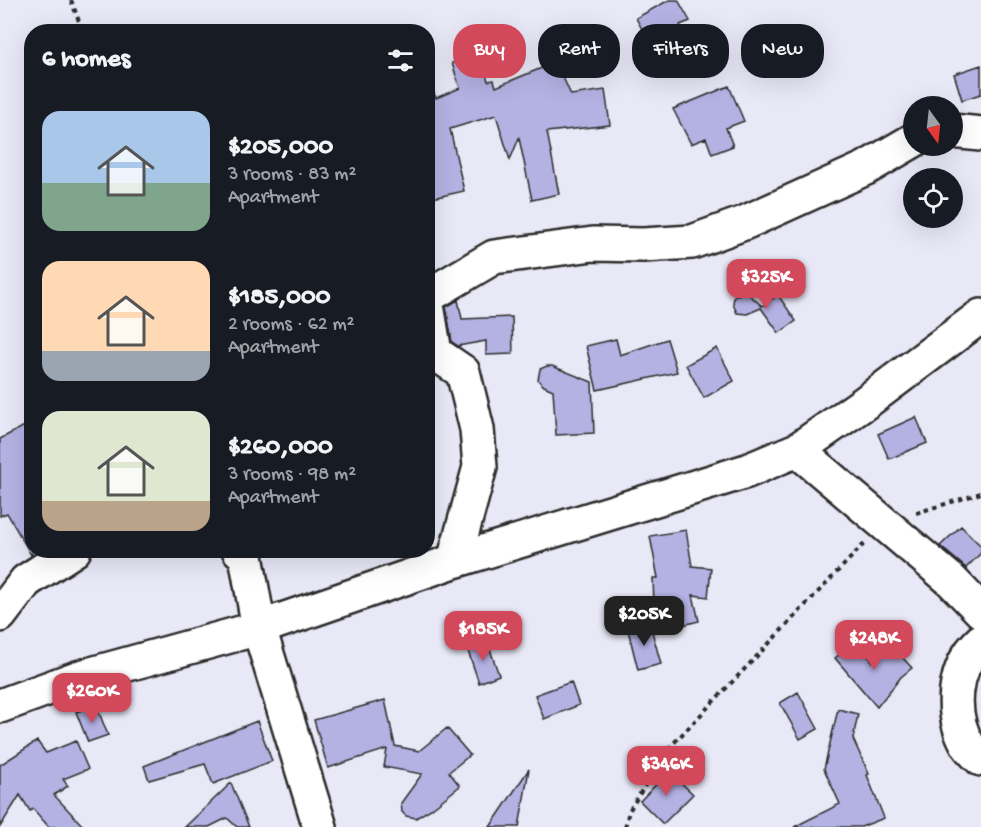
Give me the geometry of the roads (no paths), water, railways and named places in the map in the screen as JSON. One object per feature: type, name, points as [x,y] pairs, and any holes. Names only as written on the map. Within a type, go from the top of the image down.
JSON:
[{"type":"street","points":[[963,132],[981,134]]},
{"type":"street","points":[[435,292],[494,258],[593,244],[643,245],[692,242],[744,224],[866,168],[903,146]]},
{"type":"street","points":[[0,706],[77,678],[259,628],[454,561],[747,471],[797,450],[866,402],[981,316]]},
{"type":"street","points":[[435,353],[463,372],[477,429],[480,467],[454,561]]},
{"type":"street","points":[[797,450],[951,580],[981,611]]},
{"type":"street","points":[[0,615],[26,581],[62,558]]},
{"type":"street","points":[[246,558],[259,628],[320,827]]},
{"type":"street","points":[[981,641],[971,650],[957,681],[957,714],[968,746],[981,759]]}]
